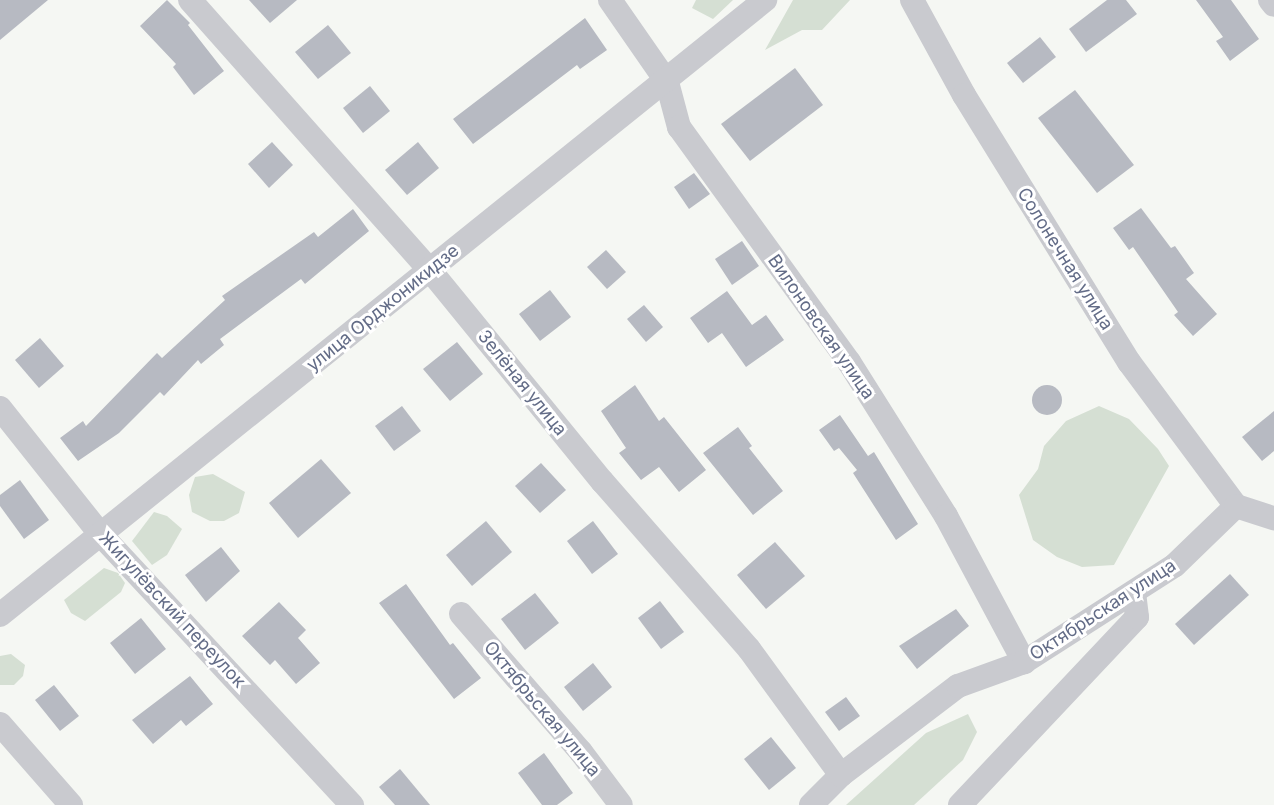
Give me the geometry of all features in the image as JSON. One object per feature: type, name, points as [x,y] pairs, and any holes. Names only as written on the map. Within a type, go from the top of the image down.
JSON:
[{"type":"street","name":"Зелёная улица","points":[[190,0],[429,270],[602,481],[749,650],[841,775]]},
{"type":"street","name":"Вилоновская улица","points":[[610,0],[667,82],[679,127],[849,362],[946,516],[1024,662]]},
{"type":"street","name":"улица Орджоникидзе","points":[[0,615],[667,82],[765,0]]},
{"type":"street","name":"Солонечная улица","points":[[912,0],[964,95],[1129,362],[1236,506]]},
{"type":"street","points":[[1270,0],[1274,5]]},
{"type":"street","name":"Жигулёвский переулок","points":[[0,408],[101,535],[352,805]]},
{"type":"street","points":[[1236,506],[1274,518]]},
{"type":"street","name":"Октябрьская улица","points":[[811,805],[841,775],[958,686],[1024,662],[1175,565],[1236,506]]},
{"type":"street","points":[[960,805],[1137,617],[1134,592]]},
{"type":"street","name":"Октябрьская улица","points":[[461,614],[581,752],[621,805]]},
{"type":"street","points":[[0,724],[71,805]]},
{"type":"shaded area","points":[[696,0],[733,0],[713,19],[692,8]]},
{"type":"shaded area","points":[[793,0],[850,0],[822,30],[802,30],[765,50]]},
{"type":"shaded area","points":[[1099,406],[1129,419],[1158,449],[1169,466],[1114,565],[1082,567],[1057,557],[1033,540],[1019,495],[1038,469],[1044,446],[1066,421]]},
{"type":"shaded area","points":[[213,474],[245,492],[239,513],[224,521],[210,521],[192,512],[189,495],[195,477]]},
{"type":"shaded area","points":[[154,512],[167,516],[182,529],[167,555],[152,565],[132,541]]},
{"type":"shaded area","points":[[104,568],[118,573],[125,583],[121,592],[85,621],[71,613],[64,600]]},
{"type":"shaded area","points":[[11,654],[25,665],[23,676],[14,685],[0,685],[0,656]]},
{"type":"shaded area","points":[[968,714],[977,732],[963,760],[914,805],[846,805],[926,733]]},
{"type":"building","points":[[0,0],[48,0],[0,40]]},
{"type":"building","points":[[167,0],[190,23],[188,25],[224,71],[194,95],[173,67],[176,64],[140,26]]},
{"type":"building","points":[[249,0],[297,0],[270,23]]},
{"type":"building","points":[[1107,0],[1126,0],[1137,14],[1086,52],[1069,29]]},
{"type":"building","points":[[1196,0],[1231,0],[1259,39],[1230,61],[1216,41],[1223,37]]},
{"type":"building","points":[[585,18],[607,50],[580,69],[577,65],[473,144],[453,119]]},
{"type":"building","points":[[328,25],[351,53],[318,79],[295,52]]},
{"type":"building","points":[[1040,37],[1056,57],[1023,83],[1007,63]]},
{"type":"building","points":[[795,68],[823,105],[750,161],[721,124]]},
{"type":"building","points":[[370,86],[390,111],[363,133],[343,108]]},
{"type":"building","points":[[1075,90],[1134,165],[1097,193],[1038,118]]},
{"type":"building","points":[[272,142],[293,165],[269,188],[248,164]]},
{"type":"building","points":[[418,142],[439,168],[407,195],[385,170]]},
{"type":"building","points":[[694,173],[710,194],[689,209],[674,187]]},
{"type":"building","points":[[1141,208],[1171,248],[1175,246],[1194,273],[1186,279],[1217,314],[1193,336],[1174,315],[1178,312],[1133,247],[1129,250],[1113,228]]},
{"type":"building","points":[[353,209],[369,231],[305,284],[301,279],[220,339],[224,345],[201,364],[198,360],[164,396],[160,392],[119,433],[78,461],[60,438],[83,421],[86,426],[157,353],[162,358],[225,300],[222,296],[314,232],[318,237]]},
{"type":"building","points":[[742,241],[759,266],[732,285],[715,259]]},
{"type":"building","points":[[606,250],[626,272],[607,289],[587,267]]},
{"type":"building","points":[[550,290],[571,317],[540,341],[519,314]]},
{"type":"building","points":[[727,291],[752,325],[766,315],[784,340],[746,367],[722,333],[708,343],[690,318]]},
{"type":"building","points":[[644,305],[663,327],[646,342],[627,319]]},
{"type":"building","points":[[40,338],[64,366],[39,388],[15,360]]},
{"type":"building","points":[[457,342],[483,374],[450,401],[423,369]]},
{"type":"building","points":[[635,385],[659,421],[664,417],[706,470],[679,492],[659,467],[641,480],[619,453],[626,448],[601,411]]},
{"type":"building","points":[[1047,385],[1058,389],[1062,400],[1058,411],[1047,415],[1036,411],[1032,400],[1036,389]]},
{"type":"building","points":[[402,406],[421,431],[394,451],[375,426]]},
{"type":"building","points":[[1274,411],[1274,451],[1262,461],[1242,437]]},
{"type":"building","points":[[840,415],[868,456],[874,452],[918,524],[896,540],[853,473],[857,470],[839,448],[834,451],[819,430]]},
{"type":"building","points":[[738,427],[752,446],[749,448],[783,491],[753,515],[703,453]]},
{"type":"building","points":[[321,459],[351,493],[298,538],[269,503]]},
{"type":"building","points":[[541,463],[566,490],[540,513],[515,486]]},
{"type":"building","points":[[20,480],[49,520],[24,539],[0,506],[0,495]]},
{"type":"building","points":[[486,521],[512,552],[472,586],[446,555]]},
{"type":"building","points":[[593,521],[618,554],[592,574],[567,541]]},
{"type":"building","points":[[775,542],[805,576],[766,609],[737,575]]},
{"type":"building","points":[[221,547],[240,571],[206,602],[185,575]]},
{"type":"building","points":[[1230,574],[1249,595],[1194,645],[1175,624]]},
{"type":"building","points":[[406,584],[450,645],[453,643],[481,678],[454,699],[379,603]]},
{"type":"building","points":[[535,593],[559,623],[525,650],[501,619]]},
{"type":"building","points":[[660,601],[684,632],[661,649],[638,618]]},
{"type":"building","points":[[279,602],[306,630],[298,638],[320,663],[296,684],[275,660],[270,665],[242,636]]},
{"type":"building","points":[[956,609],[969,626],[917,669],[899,646]]},
{"type":"building","points":[[141,618],[166,649],[135,674],[110,643]]},
{"type":"building","points":[[593,663],[612,687],[583,711],[564,687]]},
{"type":"building","points":[[190,676],[213,704],[186,726],[181,720],[153,744],[132,720]]},
{"type":"building","points":[[54,685],[79,716],[60,731],[35,700]]},
{"type":"building","points":[[846,697],[860,716],[839,731],[825,712]]},
{"type":"building","points":[[771,737],[796,768],[769,790],[744,759]]},
{"type":"building","points":[[544,753],[573,793],[557,805],[542,805],[518,773]]},
{"type":"building","points":[[400,769],[430,805],[395,805],[379,787]]}]
